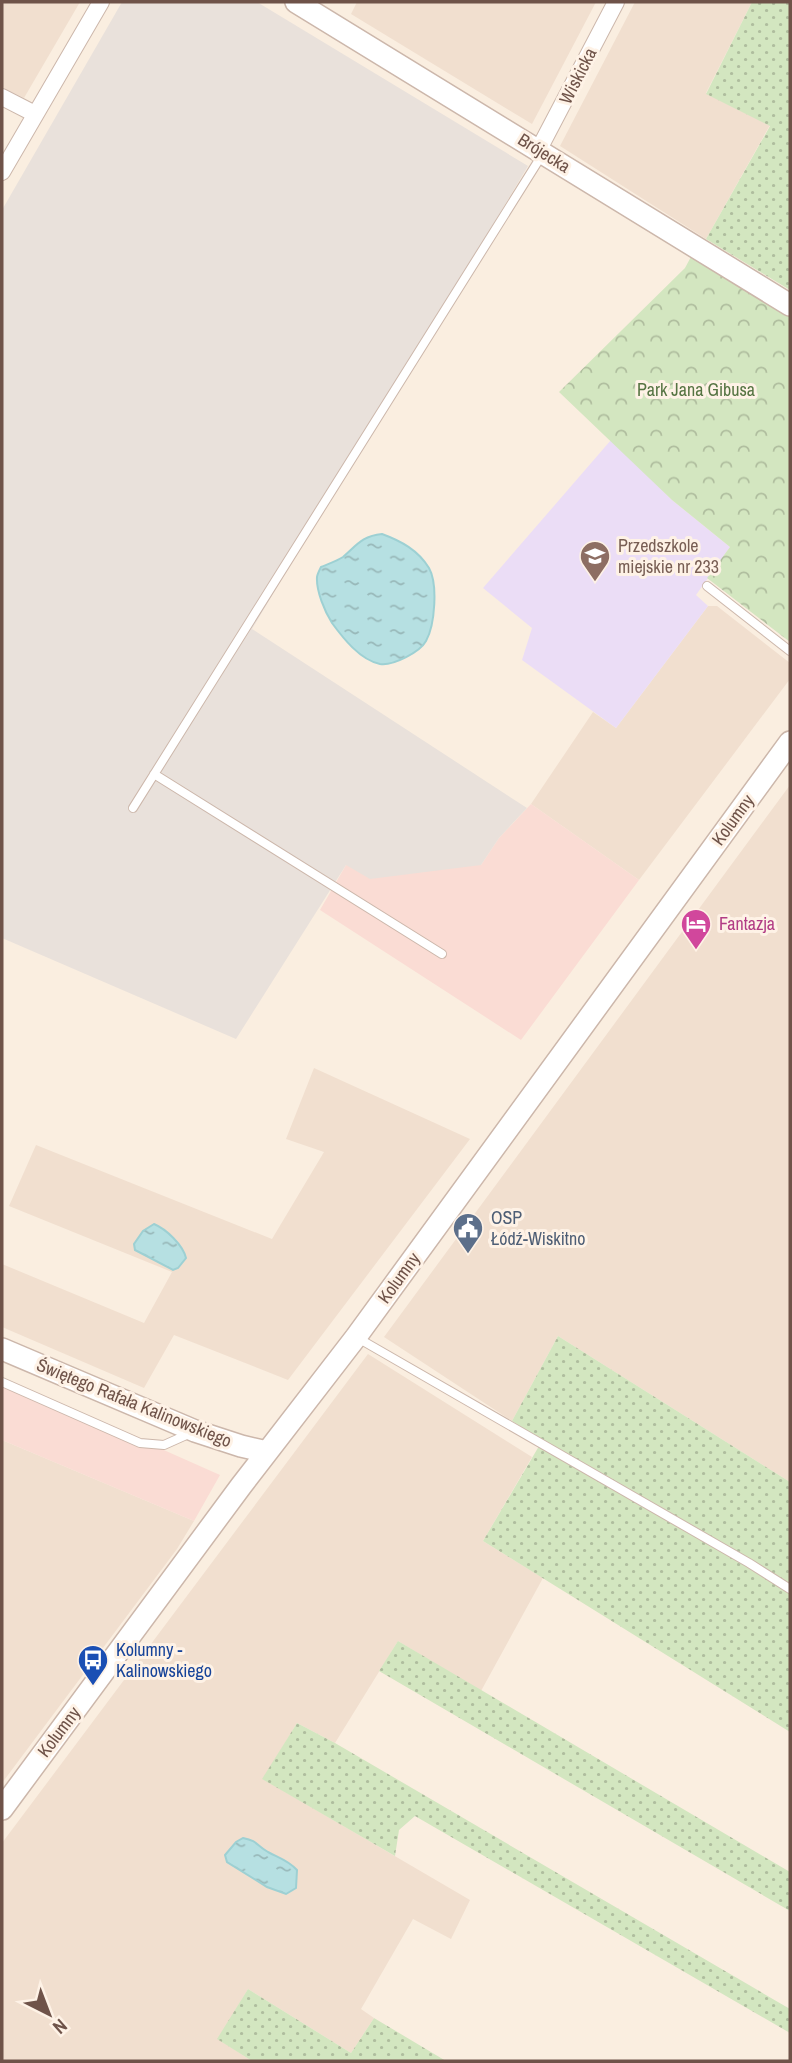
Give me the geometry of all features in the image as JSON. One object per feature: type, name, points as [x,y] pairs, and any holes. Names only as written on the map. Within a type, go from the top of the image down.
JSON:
[{"type":"street","points":[[2,172],[101,2]]},
{"type":"street","name":"Brójecka","points":[[296,2],[790,305]]},
{"type":"street","name":"Wiskicka","points":[[541,151],[616,2]]},
{"type":"street","points":[[2,97],[35,114]]},
{"type":"street","name":"Kolumny","points":[[2,1810],[356,1337],[790,743]]},
{"type":"street","name":"Świętego Rafała Kalinowskiego","points":[[2,1349],[195,1431],[268,1452]]},
{"type":"lane","points":[[133,808],[541,151]]},
{"type":"lane","points":[[707,586],[790,651]]},
{"type":"lane","points":[[154,774],[442,954]]},
{"type":"lane","points":[[356,1337],[790,1589]]},
{"type":"lane","points":[[2,1382],[140,1443],[164,1446],[195,1431]]},
{"type":"shaded area","points":[[2,2],[80,2],[24,98],[2,87]]},
{"type":"shaded area","points":[[122,2],[257,2],[528,166],[252,629],[527,808],[499,838],[481,865],[370,879],[346,865],[236,1039],[2,938],[2,210]]},
{"type":"shaded area","points":[[357,2],[596,2],[532,124],[351,14]]},
{"type":"shaded area","points":[[635,2],[752,2],[706,93],[770,125],[706,239],[560,146]]},
{"type":"shaded area","name":"Przedszkole miejskie nr 233","points":[[611,440],[672,500],[730,547],[696,595],[708,606],[616,728],[522,660],[532,628],[483,588]]},
{"type":"shaded area","points":[[708,606],[717,606],[790,663],[790,679],[639,880],[531,804],[593,712],[616,728]]},
{"type":"shaded area","points":[[790,785],[790,1482],[558,1336],[512,1421],[384,1337]]},
{"type":"shaded area","points":[[531,804],[639,880],[521,1040],[320,910],[346,865],[481,865],[499,838]]},
{"type":"shaded area","points":[[314,1068],[470,1139],[288,1380],[174,1335],[144,1388],[2,1327],[2,1264],[144,1323],[172,1272],[9,1206],[36,1145],[272,1239],[324,1152],[286,1139]]},
{"type":"shaded area","points":[[368,1354],[532,1457],[483,1541],[543,1578],[481,1691],[398,1641],[335,1743],[297,1723],[263,1779],[470,1900],[451,1939],[413,1919],[361,2009],[374,2018],[351,2053],[248,1989],[218,2039],[252,2061],[2,2061],[2,1843]]},
{"type":"shaded area","points":[[2,1378],[220,1475],[194,1521],[2,1440]]},
{"type":"shaded area","points":[[2,1440],[194,1521],[177,1549],[2,1783]]},
{"type":"green space","points":[[752,2],[790,2],[790,290],[706,239],[770,126],[706,94]]},
{"type":"green space","name":"Park Jana Gibusa","points":[[693,253],[790,313],[790,642],[707,578],[730,547],[672,500],[559,392],[685,268]]},
{"type":"green space","points":[[558,1336],[790,1482],[790,1732],[483,1541],[542,1441],[512,1421]]},
{"type":"green space","points":[[398,1641],[790,1872],[790,1911],[379,1671]]},
{"type":"green space","points":[[297,1723],[790,2009],[790,2033],[415,1816],[399,1830],[395,1856],[262,1779]]},
{"type":"green space","points":[[248,1989],[351,2053],[374,2018],[446,2061],[252,2061],[217,2039]]},
{"type":"water","points":[[382,534],[420,556],[429,568],[434,584],[432,625],[426,641],[412,654],[385,664],[366,658],[341,635],[327,613],[317,583],[321,567],[343,557],[365,539]]},
{"type":"water","points":[[154,1224],[173,1238],[184,1253],[186,1258],[178,1268],[173,1270],[135,1250],[134,1244],[143,1231]]},
{"type":"water","points":[[243,1838],[294,1867],[297,1870],[296,1888],[286,1894],[267,1887],[227,1862],[225,1855]]},
{"type":"place","name":"Przedszkole miejskie nr 233","points":[[595,583]]},
{"type":"place","name":"Fantazja","points":[[696,951]]},
{"type":"place","name":"OSP Łódź-Wiskitno","points":[[468,1255]]},
{"type":"place","name":"Kolumny - Kalinowskiego","points":[[93,1687]]}]
